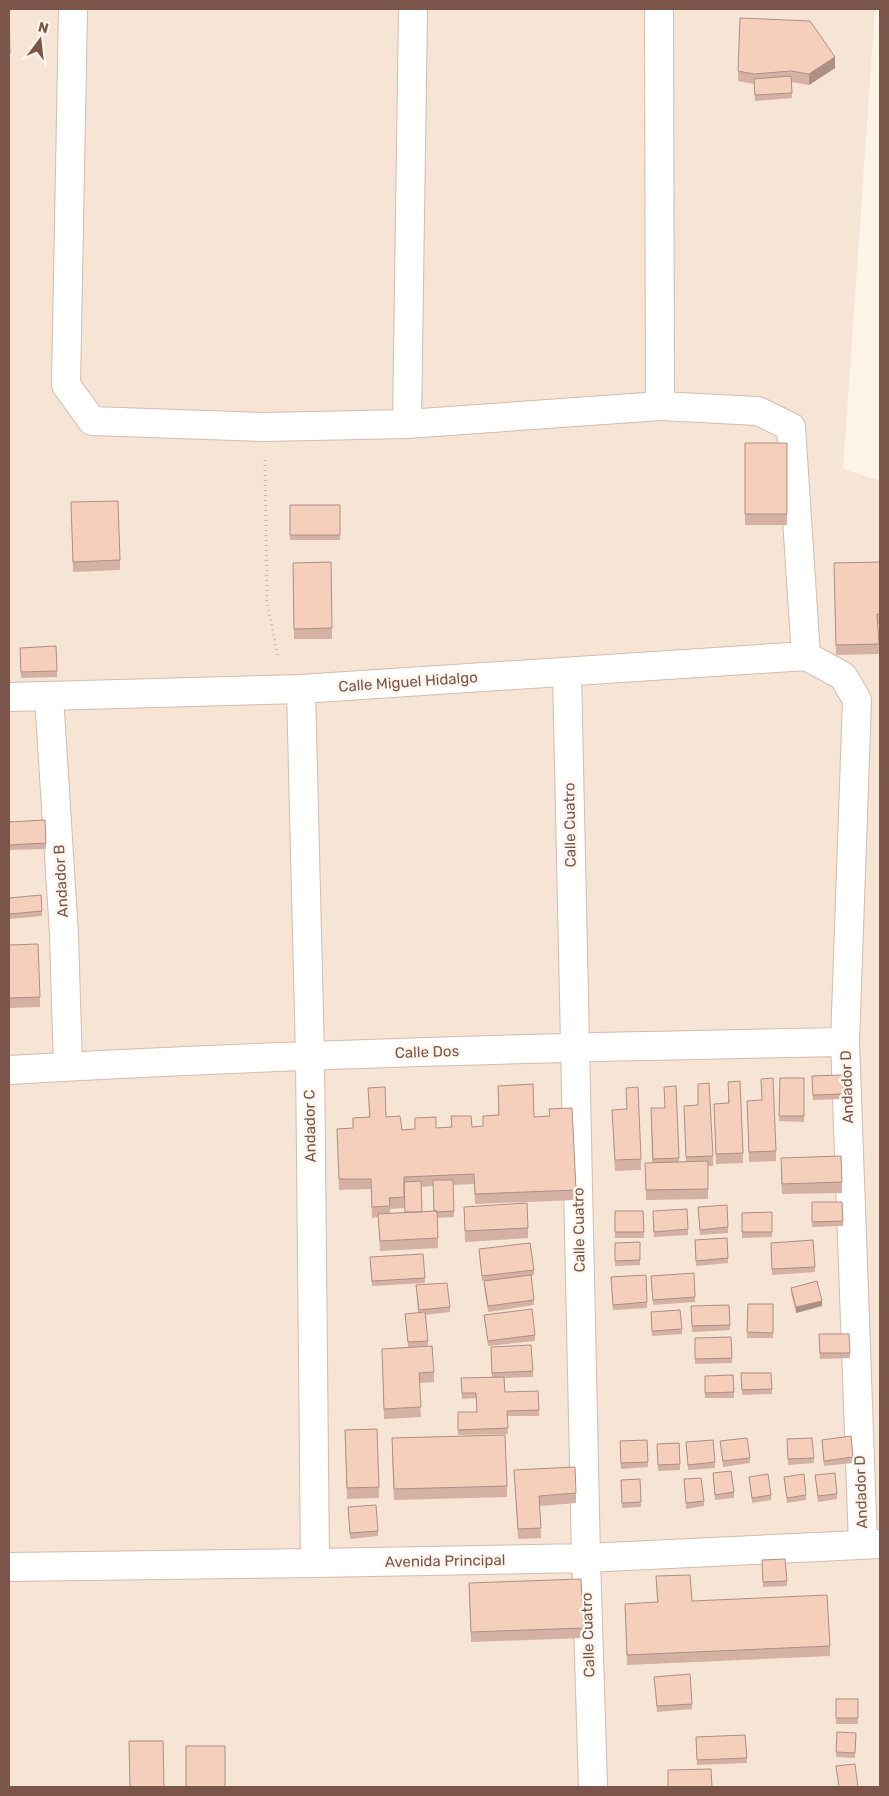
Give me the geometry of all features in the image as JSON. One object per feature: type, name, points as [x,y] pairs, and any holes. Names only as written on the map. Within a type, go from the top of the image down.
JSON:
[{"type":"street","points":[[74,9],[66,385],[92,421],[264,427],[407,424],[660,406],[758,411],[791,427],[806,656]]},
{"type":"street","points":[[407,424],[413,9]]},
{"type":"street","points":[[659,9],[660,406]]},
{"type":"street","name":"Calle Miguel Hidalgo","points":[[9,698],[301,689],[806,656]]},
{"type":"street","name":"Andador D","points":[[806,656],[843,676],[857,700],[845,1042],[872,1544]]},
{"type":"street","name":"Calle Cuatro","points":[[567,672],[586,1558],[593,1787]]},
{"type":"street","name":"Andador C","points":[[301,689],[310,1056],[315,1563]]},
{"type":"street","name":"Andador B","points":[[49,696],[64,935],[68,1066]]},
{"type":"street","name":"Calle Dos","points":[[9,1070],[575,1046],[845,1042]]},
{"type":"street","name":"Avenida Principal","points":[[9,1567],[586,1558],[872,1544]]},
{"type":"path","points":[[264,427],[267,602],[277,656],[301,689]]},
{"type":"shaded area","points":[[9,9],[875,9],[843,469],[880,481],[880,1787],[9,1787]]},
{"type":"building","points":[[9,9],[10,53],[9,53]]},
{"type":"building","points":[[740,18],[810,21],[835,57],[809,74],[791,71],[754,74],[738,71]]},
{"type":"building","points":[[791,76],[792,93],[755,95],[754,79]]},
{"type":"building","points":[[745,443],[787,443],[787,514],[745,514]]},
{"type":"building","points":[[118,501],[120,560],[73,562],[71,502]]},
{"type":"building","points":[[290,505],[340,505],[340,535],[290,535]]},
{"type":"building","points":[[331,562],[332,628],[294,629],[293,563]]},
{"type":"building","points":[[880,562],[880,614],[877,614],[879,644],[836,645],[834,563]]},
{"type":"building","points":[[56,646],[57,671],[21,672],[20,648]]},
{"type":"building","points":[[45,820],[46,843],[9,845],[9,822]]},
{"type":"building","points":[[41,895],[42,911],[9,914],[9,898]]},
{"type":"building","points":[[38,944],[40,997],[9,998],[9,945]]},
{"type":"building","points":[[842,1075],[843,1094],[813,1095],[812,1076]]},
{"type":"building","points":[[773,1078],[776,1151],[749,1152],[747,1101],[762,1100],[761,1079]]},
{"type":"building","points":[[780,1078],[804,1078],[804,1116],[779,1116]]},
{"type":"building","points":[[740,1081],[743,1153],[716,1154],[714,1104],[729,1103],[728,1082]]},
{"type":"building","points":[[709,1083],[713,1156],[686,1157],[684,1106],[698,1105],[698,1084]]},
{"type":"building","points":[[533,1084],[534,1117],[550,1116],[549,1109],[572,1108],[576,1190],[475,1194],[474,1174],[404,1177],[404,1197],[389,1198],[390,1206],[372,1207],[371,1179],[339,1179],[337,1129],[353,1128],[353,1118],[370,1117],[368,1088],[385,1087],[386,1117],[400,1116],[402,1130],[415,1129],[415,1118],[436,1117],[436,1128],[452,1127],[451,1116],[471,1116],[472,1127],[483,1126],[483,1116],[499,1115],[498,1086]]},
{"type":"building","points":[[676,1086],[679,1158],[653,1159],[651,1108],[665,1108],[664,1087]]},
{"type":"building","points":[[638,1087],[641,1159],[615,1160],[612,1110],[627,1109],[626,1088]]},
{"type":"building","points":[[841,1156],[842,1182],[782,1184],[781,1158]]},
{"type":"building","points":[[708,1161],[708,1189],[646,1190],[645,1163]]},
{"type":"building","points":[[433,1180],[453,1180],[454,1211],[434,1211]]},
{"type":"building","points":[[421,1181],[422,1212],[405,1212],[404,1182]]},
{"type":"building","points":[[812,1202],[842,1202],[843,1221],[812,1222]]},
{"type":"building","points":[[527,1203],[528,1228],[465,1231],[464,1207]]},
{"type":"building","points":[[727,1205],[728,1227],[700,1230],[698,1207]]},
{"type":"building","points":[[687,1209],[688,1229],[654,1232],[653,1211]]},
{"type":"building","points":[[437,1211],[438,1238],[380,1241],[378,1214]]},
{"type":"building","points":[[615,1211],[643,1211],[644,1232],[615,1232]]},
{"type":"building","points":[[772,1212],[772,1232],[742,1232],[742,1213]]},
{"type":"building","points":[[727,1238],[728,1258],[696,1261],[695,1240]]},
{"type":"building","points":[[813,1240],[815,1267],[772,1269],[771,1243]]},
{"type":"building","points":[[640,1242],[640,1260],[615,1261],[615,1243]]},
{"type":"building","points":[[530,1243],[534,1270],[482,1276],[479,1249]]},
{"type":"building","points":[[423,1254],[425,1278],[372,1281],[370,1257]]},
{"type":"building","points":[[694,1273],[695,1297],[653,1300],[651,1276]]},
{"type":"building","points":[[531,1275],[534,1300],[488,1306],[484,1281]]},
{"type":"building","points":[[646,1275],[647,1302],[613,1305],[611,1277]]},
{"type":"building","points":[[817,1281],[822,1301],[796,1307],[791,1288]]},
{"type":"building","points":[[447,1283],[450,1307],[419,1310],[416,1285]]},
{"type":"building","points":[[748,1304],[773,1304],[773,1333],[747,1332]]},
{"type":"building","points":[[729,1305],[730,1325],[692,1326],[691,1306]]},
{"type":"building","points":[[532,1309],[535,1335],[488,1341],[484,1315]]},
{"type":"building","points":[[680,1310],[682,1329],[652,1331],[651,1312]]},
{"type":"building","points":[[425,1312],[428,1341],[408,1342],[405,1314]]},
{"type":"building","points":[[819,1334],[849,1334],[850,1353],[820,1353]]},
{"type":"building","points":[[731,1337],[732,1358],[695,1359],[695,1338]]},
{"type":"building","points":[[531,1345],[533,1371],[492,1373],[491,1347]]},
{"type":"building","points":[[432,1346],[434,1372],[419,1373],[421,1407],[384,1409],[382,1349]]},
{"type":"building","points":[[741,1373],[771,1373],[772,1389],[742,1390]]},
{"type":"building","points":[[733,1375],[734,1392],[705,1393],[705,1376]]},
{"type":"building","points":[[504,1377],[505,1392],[538,1391],[539,1410],[507,1411],[508,1428],[458,1430],[458,1412],[477,1412],[476,1393],[462,1393],[461,1378]]},
{"type":"building","points":[[377,1429],[379,1487],[347,1488],[345,1430]]},
{"type":"building","points":[[505,1435],[507,1486],[394,1489],[392,1438]]},
{"type":"building","points":[[851,1436],[853,1457],[824,1461],[822,1440]]},
{"type":"building","points":[[747,1438],[750,1458],[723,1461],[720,1441]]},
{"type":"building","points":[[812,1438],[814,1458],[788,1459],[787,1439]]},
{"type":"building","points":[[647,1440],[648,1462],[621,1463],[620,1441]]},
{"type":"building","points":[[713,1440],[715,1462],[688,1465],[686,1442]]},
{"type":"building","points":[[679,1443],[680,1464],[658,1465],[657,1444]]},
{"type":"building","points":[[575,1467],[576,1493],[539,1496],[541,1528],[518,1529],[514,1470]]},
{"type":"building","points":[[731,1471],[734,1492],[715,1495],[713,1473]]},
{"type":"building","points":[[835,1473],[837,1494],[818,1496],[815,1475]]},
{"type":"building","points":[[768,1474],[771,1495],[752,1498],[749,1477]]},
{"type":"building","points":[[804,1474],[806,1495],[787,1498],[784,1477]]},
{"type":"building","points":[[701,1478],[704,1501],[686,1503],[684,1479]]},
{"type":"building","points":[[640,1479],[641,1502],[622,1503],[621,1480]]},
{"type":"building","points":[[376,1505],[378,1531],[350,1533],[348,1507]]},
{"type":"building","points":[[785,1559],[787,1581],[763,1582],[762,1560]]},
{"type":"building","points":[[690,1575],[692,1601],[827,1595],[830,1646],[627,1655],[625,1604],[658,1602],[656,1576]]},
{"type":"building","points":[[581,1579],[583,1628],[471,1632],[469,1583]]},
{"type":"building","points":[[690,1674],[692,1704],[657,1706],[654,1677]]},
{"type":"building","points":[[836,1699],[858,1699],[858,1718],[836,1718]]},
{"type":"building","points":[[837,1732],[856,1733],[855,1753],[836,1752]]},
{"type":"building","points":[[745,1735],[747,1758],[697,1760],[696,1737]]},
{"type":"building","points":[[129,1741],[163,1741],[164,1787],[130,1787]]},
{"type":"building","points":[[186,1746],[225,1746],[225,1787],[186,1787]]},
{"type":"building","points":[[855,1764],[858,1787],[839,1787],[836,1766]]},
{"type":"building","points":[[711,1769],[712,1787],[668,1787],[668,1770]]}]
